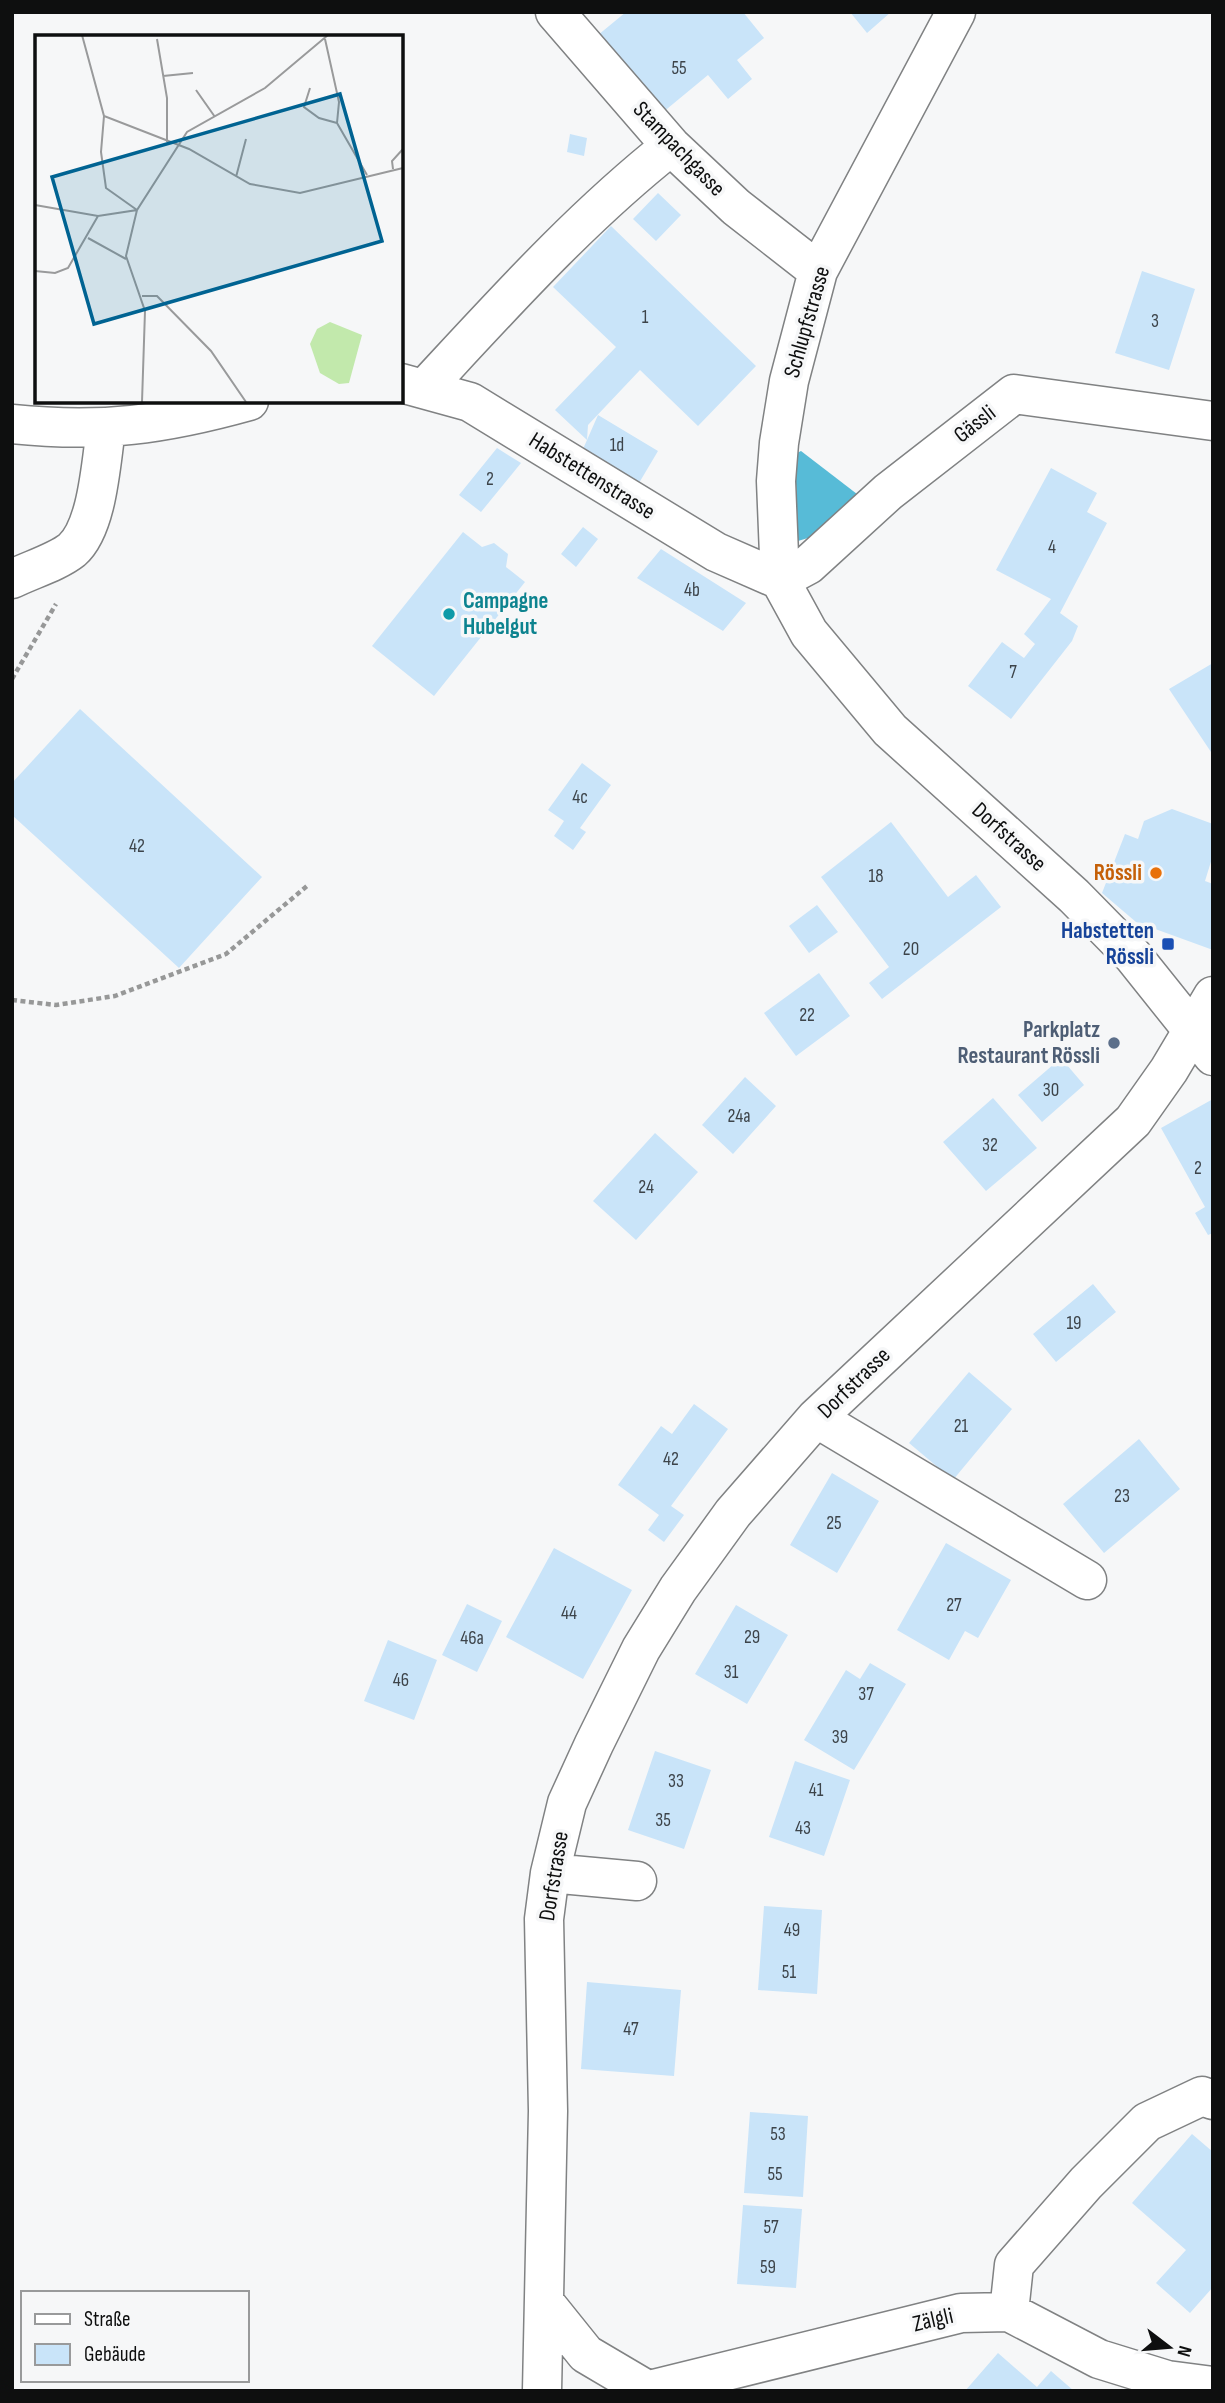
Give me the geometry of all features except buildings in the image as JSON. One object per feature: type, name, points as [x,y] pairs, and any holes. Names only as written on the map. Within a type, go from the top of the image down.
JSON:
[{"type":"street","name":"Stampachgasse","points":[[555,12],[671,146],[736,207],[818,271]]},
{"type":"street","name":"Schlupfstrasse","points":[[780,580],[776,508],[779,443],[789,381],[818,271],[956,12]]},
{"type":"street","points":[[413,386],[563,239],[616,190],[671,146]]},
{"type":"street","name":"Habstettenstrasse","points":[[413,386],[450,394],[492,413],[716,552],[780,580]]},
{"type":"street","name":"Gässli","points":[[780,580],[808,565],[888,492],[1014,394],[1213,422]]},
{"type":"street","points":[[12,424],[106,429],[186,419],[246,402]]},
{"type":"street","points":[[12,579],[72,549],[92,510],[106,429]]},
{"type":"street","name":"Dorfstrasse","points":[[542,2391],[548,2111],[544,1919],[550,1873],[567,1803],[641,1649],[678,1589],[733,1513],[817,1418],[1133,1121],[1169,1070],[1202,1044],[1133,956],[1074,896],[890,730],[809,632],[780,580]]},
{"type":"street","points":[[1202,1044],[1213,996]]},
{"type":"street","points":[[817,1418],[1087,1580]]},
{"type":"street","points":[[550,1873],[637,1881]]},
{"type":"street","points":[[1009,2312],[1014,2265],[1086,2183],[1147,2122],[1202,2096],[1213,2100]]},
{"type":"street","name":"Zälgli","points":[[545,2303],[586,2354],[646,2390],[961,2313],[1009,2312],[1098,2359],[1167,2380],[1213,2386]]},
{"type":"path","points":[[12,679],[56,604],[72,549]]},
{"type":"path","points":[[12,1000],[56,1005],[115,996],[226,954],[307,886]]},
{"type":"water","points":[[801,451],[870,504],[841,528],[798,541],[795,454]]},
{"type":"place","name":"Campagne Hubelgut","points":[[449,614]]},
{"type":"place","name":"Rössli","points":[[1156,873]]},
{"type":"place","name":"Habstetten Rössli","points":[[1168,944]]},
{"type":"place","name":"Parkplatz Restaurant Rössli","points":[[1114,1043]]}]
